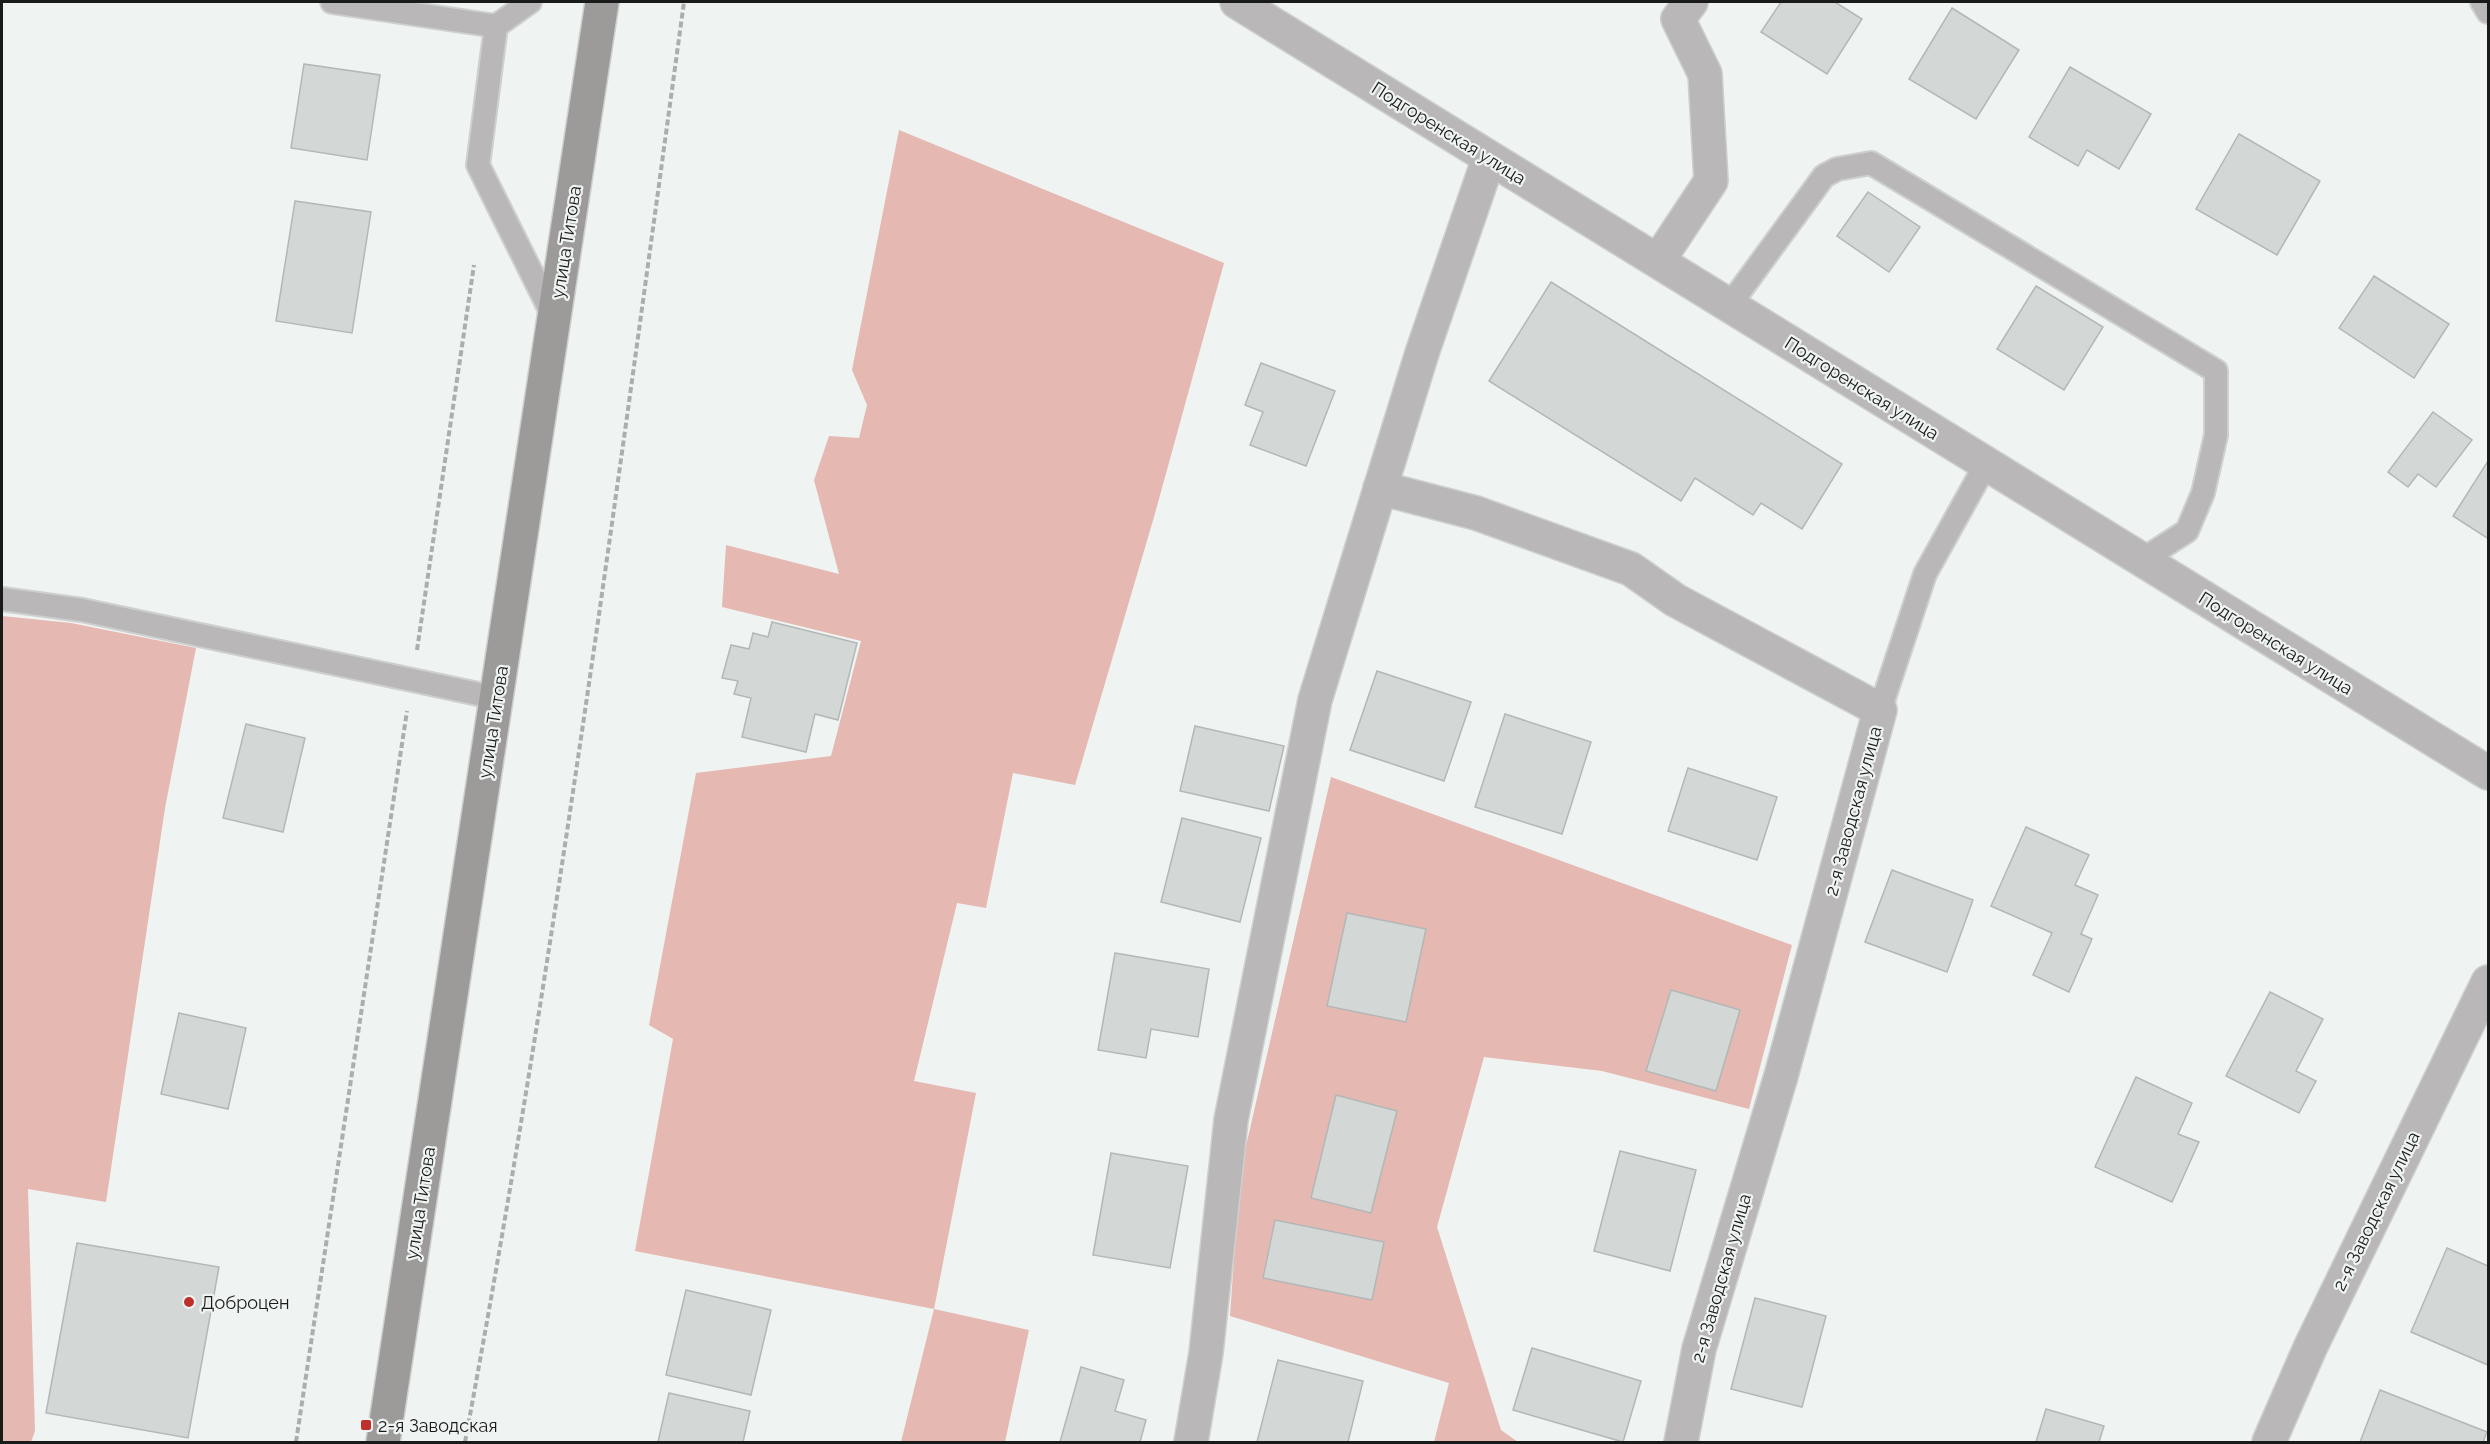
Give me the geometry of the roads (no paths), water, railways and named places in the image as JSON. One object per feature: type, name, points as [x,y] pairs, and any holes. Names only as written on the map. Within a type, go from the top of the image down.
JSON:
[{"type":"main road","name":"улица Титова","points":[[382,1443],[602,2]]},
{"type":"street","name":"Подгоренская улица","points":[[1237,2],[2488,773]]},
{"type":"street","points":[[1658,261],[1711,181],[1705,74],[1678,19],[1691,2]]},
{"type":"street","points":[[1191,1443],[1206,1353],[1233,1108],[1315,700],[1422,352],[1489,158]]},
{"type":"street","name":"2-я Заводская улица","points":[[1380,488],[1476,513],[1631,569],[1676,600],[1880,710],[1781,1076],[1699,1349],[1681,1443]]},
{"type":"street","name":"2-я Заводская улица","points":[[2269,1443],[2310,1348],[2488,982]]},
{"type":"lane","points":[[332,2],[496,26],[530,2]]},
{"type":"lane","points":[[2482,2],[2488,12]]},
{"type":"lane","points":[[496,26],[477,165],[554,318]]},
{"type":"lane","points":[[1729,306],[1824,176],[1837,169],[1871,163],[2216,371],[2216,435],[2203,493],[2187,531],[2142,560]]},
{"type":"lane","points":[[1880,710],[1925,574],[1986,464]]},
{"type":"lane","points":[[2,599],[82,610],[497,698]]},
{"type":"place","name":"Доброцен","points":[[189,1302]]},
{"type":"place","name":"2-я Заводская","points":[[366,1425]]}]
